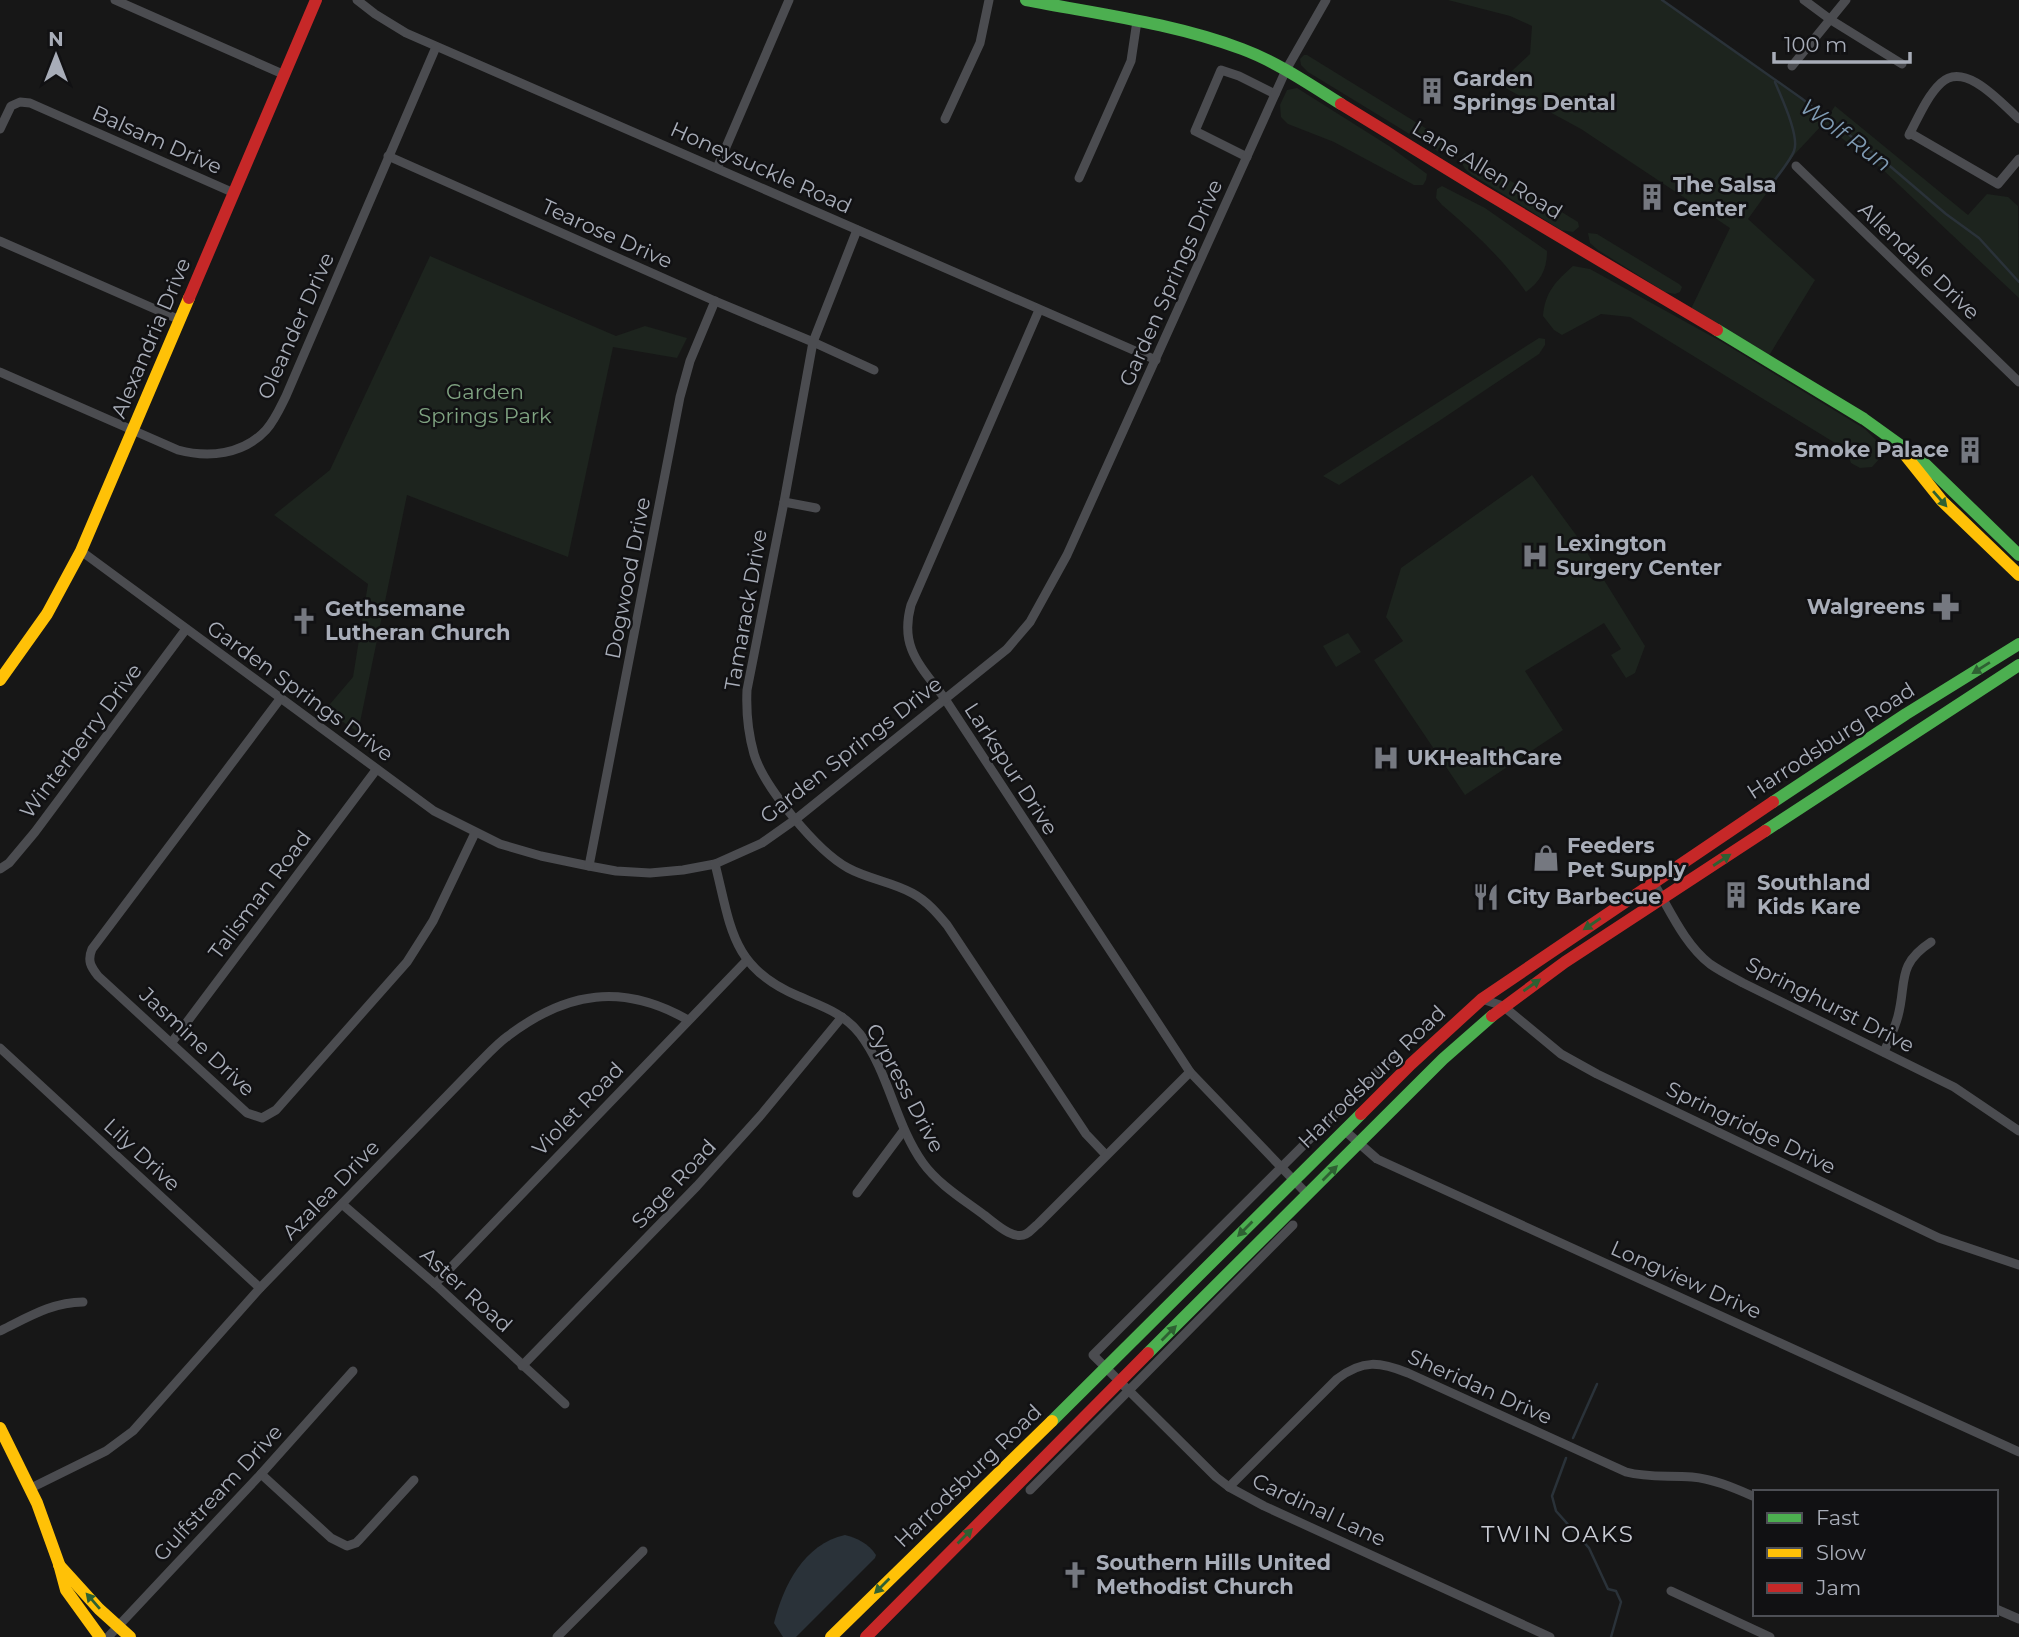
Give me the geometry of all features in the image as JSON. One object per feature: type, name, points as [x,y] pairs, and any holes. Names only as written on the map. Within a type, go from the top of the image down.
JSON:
[{"type":"main road","name":"Alexandria Drive","points":[[0,680],[47,614],[81,551],[316,0]]},
{"type":"main road","name":"Lane Allen Road","points":[[1026,0],[1137,20],[1212,38],[1266,59],[1286,70],[1864,419],[1921,460],[2019,555]]},
{"type":"main road","name":"Lane Allen Road","points":[[1898,445],[1912,466],[1948,507],[2019,575]]},
{"type":"main road","name":"Harrodsburg Road","points":[[831,1637],[1344,1130],[1482,999],[1653,882],[2017,644]]},
{"type":"main road","name":"Harrodsburg Road","points":[[866,1637],[1443,1059],[1503,1006],[1565,962],[2019,665]]},
{"type":"main road","points":[[0,1428],[31,1488],[66,1590],[100,1637]]},
{"type":"main road","points":[[59,1564],[99,1609],[130,1637]]},
{"type":"street","points":[[115,0],[285,75]]},
{"type":"street","name":"Honeysuckle Road","points":[[357,0],[390,24],[436,47],[1156,360]]},
{"type":"street","points":[[717,168],[789,0]]},
{"type":"street","points":[[945,119],[980,43],[989,0]]},
{"type":"street","name":"Garden Springs Drive","points":[[81,551],[376,770],[434,811],[475,833],[520,851],[616,871],[650,873],[715,864],[762,843],[796,819],[1007,649],[1030,622],[1060,570],[1286,70],[1326,0]]},
{"type":"street","points":[[1804,0],[1902,64]]},
{"type":"street","points":[[1792,66],[1846,0]]},
{"type":"street","points":[[1079,178],[1130,61],[1137,20]]},
{"type":"street","name":"Oleander Drive","points":[[0,374],[178,450],[196,455],[212,455],[246,445],[266,429],[286,396],[436,47]]},
{"type":"street","points":[[1247,157],[1195,131],[1221,70],[1275,94]]},
{"type":"street","points":[[2019,119],[1979,85],[1965,76],[1957,75],[1942,81],[1934,90],[1910,134],[1998,184],[2019,159]]},
{"type":"street","name":"Balsam Drive","points":[[0,129],[11,106],[20,102],[30,103],[234,193]]},
{"type":"street","name":"Tearose Drive","points":[[388,156],[874,370]]},
{"type":"street","name":"Allendale Drive","points":[[1796,166],[2019,382]]},
{"type":"street","name":"Tamarack Drive","points":[[858,230],[813,342],[750,671],[746,711],[754,755],[771,787],[824,851],[856,873],[909,891],[931,907],[947,925],[1086,1134],[1106,1155]]},
{"type":"street","points":[[0,241],[180,320]]},
{"type":"street","name":"Dogwood Drive","points":[[589,866],[680,397],[685,375],[715,301]]},
{"type":"street","name":"Larkspur Drive","points":[[1039,310],[920,582],[907,618],[908,645],[1190,1072],[1308,1195]]},
{"type":"street","points":[[784,502],[816,509]]},
{"type":"street","name":"Winterberry Drive","points":[[0,869],[9,863],[35,832],[186,629]]},
{"type":"street","name":"Jasmine Drive","points":[[279,699],[90,955],[92,968],[98,976],[247,1113],[262,1118],[270,1115],[407,962],[440,908],[475,833]]},
{"type":"street","name":"Talisman Road","points":[[172,1042],[376,770]]},
{"type":"street","name":"Cypress Drive","points":[[715,864],[729,921],[747,960],[772,984],[822,1005],[859,1032],[871,1052],[904,1130],[925,1166],[1000,1227],[1017,1235],[1027,1234],[1038,1224],[1190,1072]]},
{"type":"street","name":"Springhurst Drive","points":[[1653,882],[1684,933],[1710,964],[1969,1096],[2019,1131]]},
{"type":"street","points":[[1884,1052],[1899,1013],[1908,967],[1913,957],[1931,942]]},
{"type":"street","name":"Violet Road","points":[[435,1284],[747,960]]},
{"type":"street","name":"Azalea Drive","points":[[31,1488],[106,1451],[133,1431],[260,1288],[507,1036],[546,1013],[584,998],[612,996],[645,1001],[667,1008],[688,1020]]},
{"type":"street","name":"Springridge Drive","points":[[1482,999],[1503,1006],[1560,1054],[1597,1074],[1917,1228],[2019,1265]]},
{"type":"street","name":"Sage Road","points":[[522,1366],[715,1166],[842,1017]]},
{"type":"street","name":"Lily Drive","points":[[0,1048],[260,1288]]},
{"type":"street","points":[[1106,1367],[1093,1355],[1392,1057]]},
{"type":"street","points":[[857,1192],[904,1130]]},
{"type":"street","name":"Longview Drive","points":[[1344,1130],[1377,1159],[2019,1452]]},
{"type":"street","name":"Aster Road","points":[[342,1204],[435,1284],[565,1404]]},
{"type":"street","points":[[1030,1490],[1293,1225]]},
{"type":"street","points":[[0,1331],[50,1307],[67,1302],[83,1302]]},
{"type":"street","name":"Sheridan Drive","points":[[1229,1487],[1337,1379],[1360,1366],[1380,1364],[1408,1373],[1626,1472],[1647,1476],[1702,1478],[1753,1496]]},
{"type":"street","name":"Cardinal Lane","points":[[1106,1367],[1199,1461],[1229,1487],[1264,1506],[1550,1637]]},
{"type":"street","name":"Gulfstream Drive","points":[[108,1637],[261,1474],[353,1371]]},
{"type":"street","points":[[261,1474],[331,1538],[346,1546],[356,1543],[414,1480]]},
{"type":"street","points":[[558,1637],[643,1550]]},
{"type":"street","points":[[1671,1591],[1770,1637]]},
{"type":"street","points":[[1998,1610],[2019,1619]]},
{"type":"green space","points":[[1448,0],[1662,0],[1827,118],[1835,106],[1968,215],[1987,194],[2008,197],[2018,206],[2019,298],[1881,168],[1823,124],[1794,155],[1748,219],[1815,280],[1767,359],[1689,313],[1730,228],[1581,129],[1498,84],[1530,54],[1532,26],[1510,16]]},
{"type":"green space","points":[[1304,55],[1448,142],[1451,149],[1448,152],[1439,152],[1308,72],[1301,65],[1300,59]]},
{"type":"green space","points":[[1297,88],[1389,146],[1427,174],[1423,185],[1414,185],[1334,142],[1288,124],[1281,117],[1280,105],[1287,90]]},
{"type":"green space","points":[[1465,153],[1578,222],[1579,227],[1573,232],[1561,230],[1474,176],[1462,163],[1461,157]]},
{"type":"green space","points":[[1442,186],[1485,208],[1547,251],[1542,274],[1531,288],[1526,292],[1487,246],[1442,205],[1436,198],[1437,189]]},
{"type":"green space","points":[[1588,233],[1597,234],[1679,284],[1682,287],[1680,292],[1665,292],[1598,250],[1590,243]]},
{"type":"green space","name":"Garden Springs Park","points":[[430,256],[616,336],[645,326],[687,338],[677,358],[613,347],[568,557],[407,495],[358,732],[325,710],[353,677],[368,584],[274,515],[330,470]]},
{"type":"green space","points":[[1573,266],[1590,269],[1722,342],[1865,429],[1880,444],[1882,456],[1872,467],[1860,468],[1851,463],[1848,454],[1840,446],[1630,317],[1601,314],[1562,335],[1554,330],[1543,316],[1544,308],[1552,288]]},
{"type":"green space","points":[[1539,338],[1545,339],[1545,345],[1539,354],[1339,485],[1323,476]]},
{"type":"green space","points":[[1532,475],[1576,535],[1645,646],[1635,673],[1626,678],[1611,655],[1621,649],[1604,623],[1525,671],[1563,730],[1465,795],[1374,660],[1403,641],[1386,617],[1401,568]]},
{"type":"green space","points":[[1348,633],[1361,652],[1336,667],[1323,646]]},
{"type":"shaded area","points":[[845,1535],[866,1544],[876,1555],[875,1558],[796,1637],[783,1637],[774,1623],[783,1595],[797,1568],[818,1547]]},
{"type":"waterway","name":"Wolf Run","points":[[1662,0],[1801,98],[1891,167],[1979,238],[2019,282]]},
{"type":"waterway","points":[[1766,192],[1789,160],[1795,144],[1789,116],[1775,82]]},
{"type":"waterway","points":[[1573,1438],[1597,1384]]},
{"type":"waterway","points":[[1566,1458],[1552,1496],[1556,1511],[1589,1548],[1608,1589],[1616,1591],[1621,1602],[1611,1637]]},
{"type":"traffic: fast","points":[[1026,0],[1135,20],[1216,40],[1268,60],[1341,104]]},
{"type":"traffic: fast","points":[[1717,330],[1864,419],[1921,460],[2019,555]]},
{"type":"traffic: fast","points":[[1773,802],[1906,714],[2019,644]]},
{"type":"traffic: fast","points":[[1765,831],[2019,665]]},
{"type":"traffic: fast","points":[[1148,1353],[1443,1059],[1492,1016]]},
{"type":"traffic: fast","points":[[1052,1421],[1361,1114]]},
{"type":"traffic: slow","points":[[0,680],[47,614],[81,551],[189,298]]},
{"type":"traffic: slow","points":[[1902,451],[1942,501],[2019,575]]},
{"type":"traffic: slow","points":[[831,1637],[1052,1421]]},
{"type":"traffic: slow","points":[[0,1428],[37,1503],[66,1590],[100,1637]]},
{"type":"traffic: slow","points":[[59,1565],[99,1609],[130,1637]]},
{"type":"traffic: jam","points":[[189,298],[316,0]]},
{"type":"traffic: jam","points":[[1341,104],[1717,330]]},
{"type":"traffic: jam","points":[[1361,1114],[1482,999],[1773,802]]},
{"type":"traffic: jam","points":[[1492,1016],[1565,962],[1765,831]]},
{"type":"traffic: jam","points":[[866,1637],[1148,1353]]},
{"type":"place","name":"Garden Springs Dental","points":[[1432,91]]},
{"type":"place","name":"The Salsa Center","points":[[1652,197]]},
{"type":"place","name":"Smoke Palace","points":[[1970,450]]},
{"type":"place","name":"Lexington Surgery Center","points":[[1535,556]]},
{"type":"place","name":"Walgreens","points":[[1946,607]]},
{"type":"place","name":"Gethsemane Lutheran Church","points":[[304,621]]},
{"type":"place","name":"UKHealthCare","points":[[1386,758]]},
{"type":"place","name":"Feeders Pet Supply","points":[[1546,858]]},
{"type":"place","name":"Southland Kids Kare","points":[[1736,895]]},
{"type":"place","name":"City Barbecue","points":[[1486,897]]},
{"type":"place","name":"Southern Hills United Methodist Church","points":[[1075,1575]]},
{"type":"district","name":"TWIN OAKS","points":[[1558,1534]]}]
